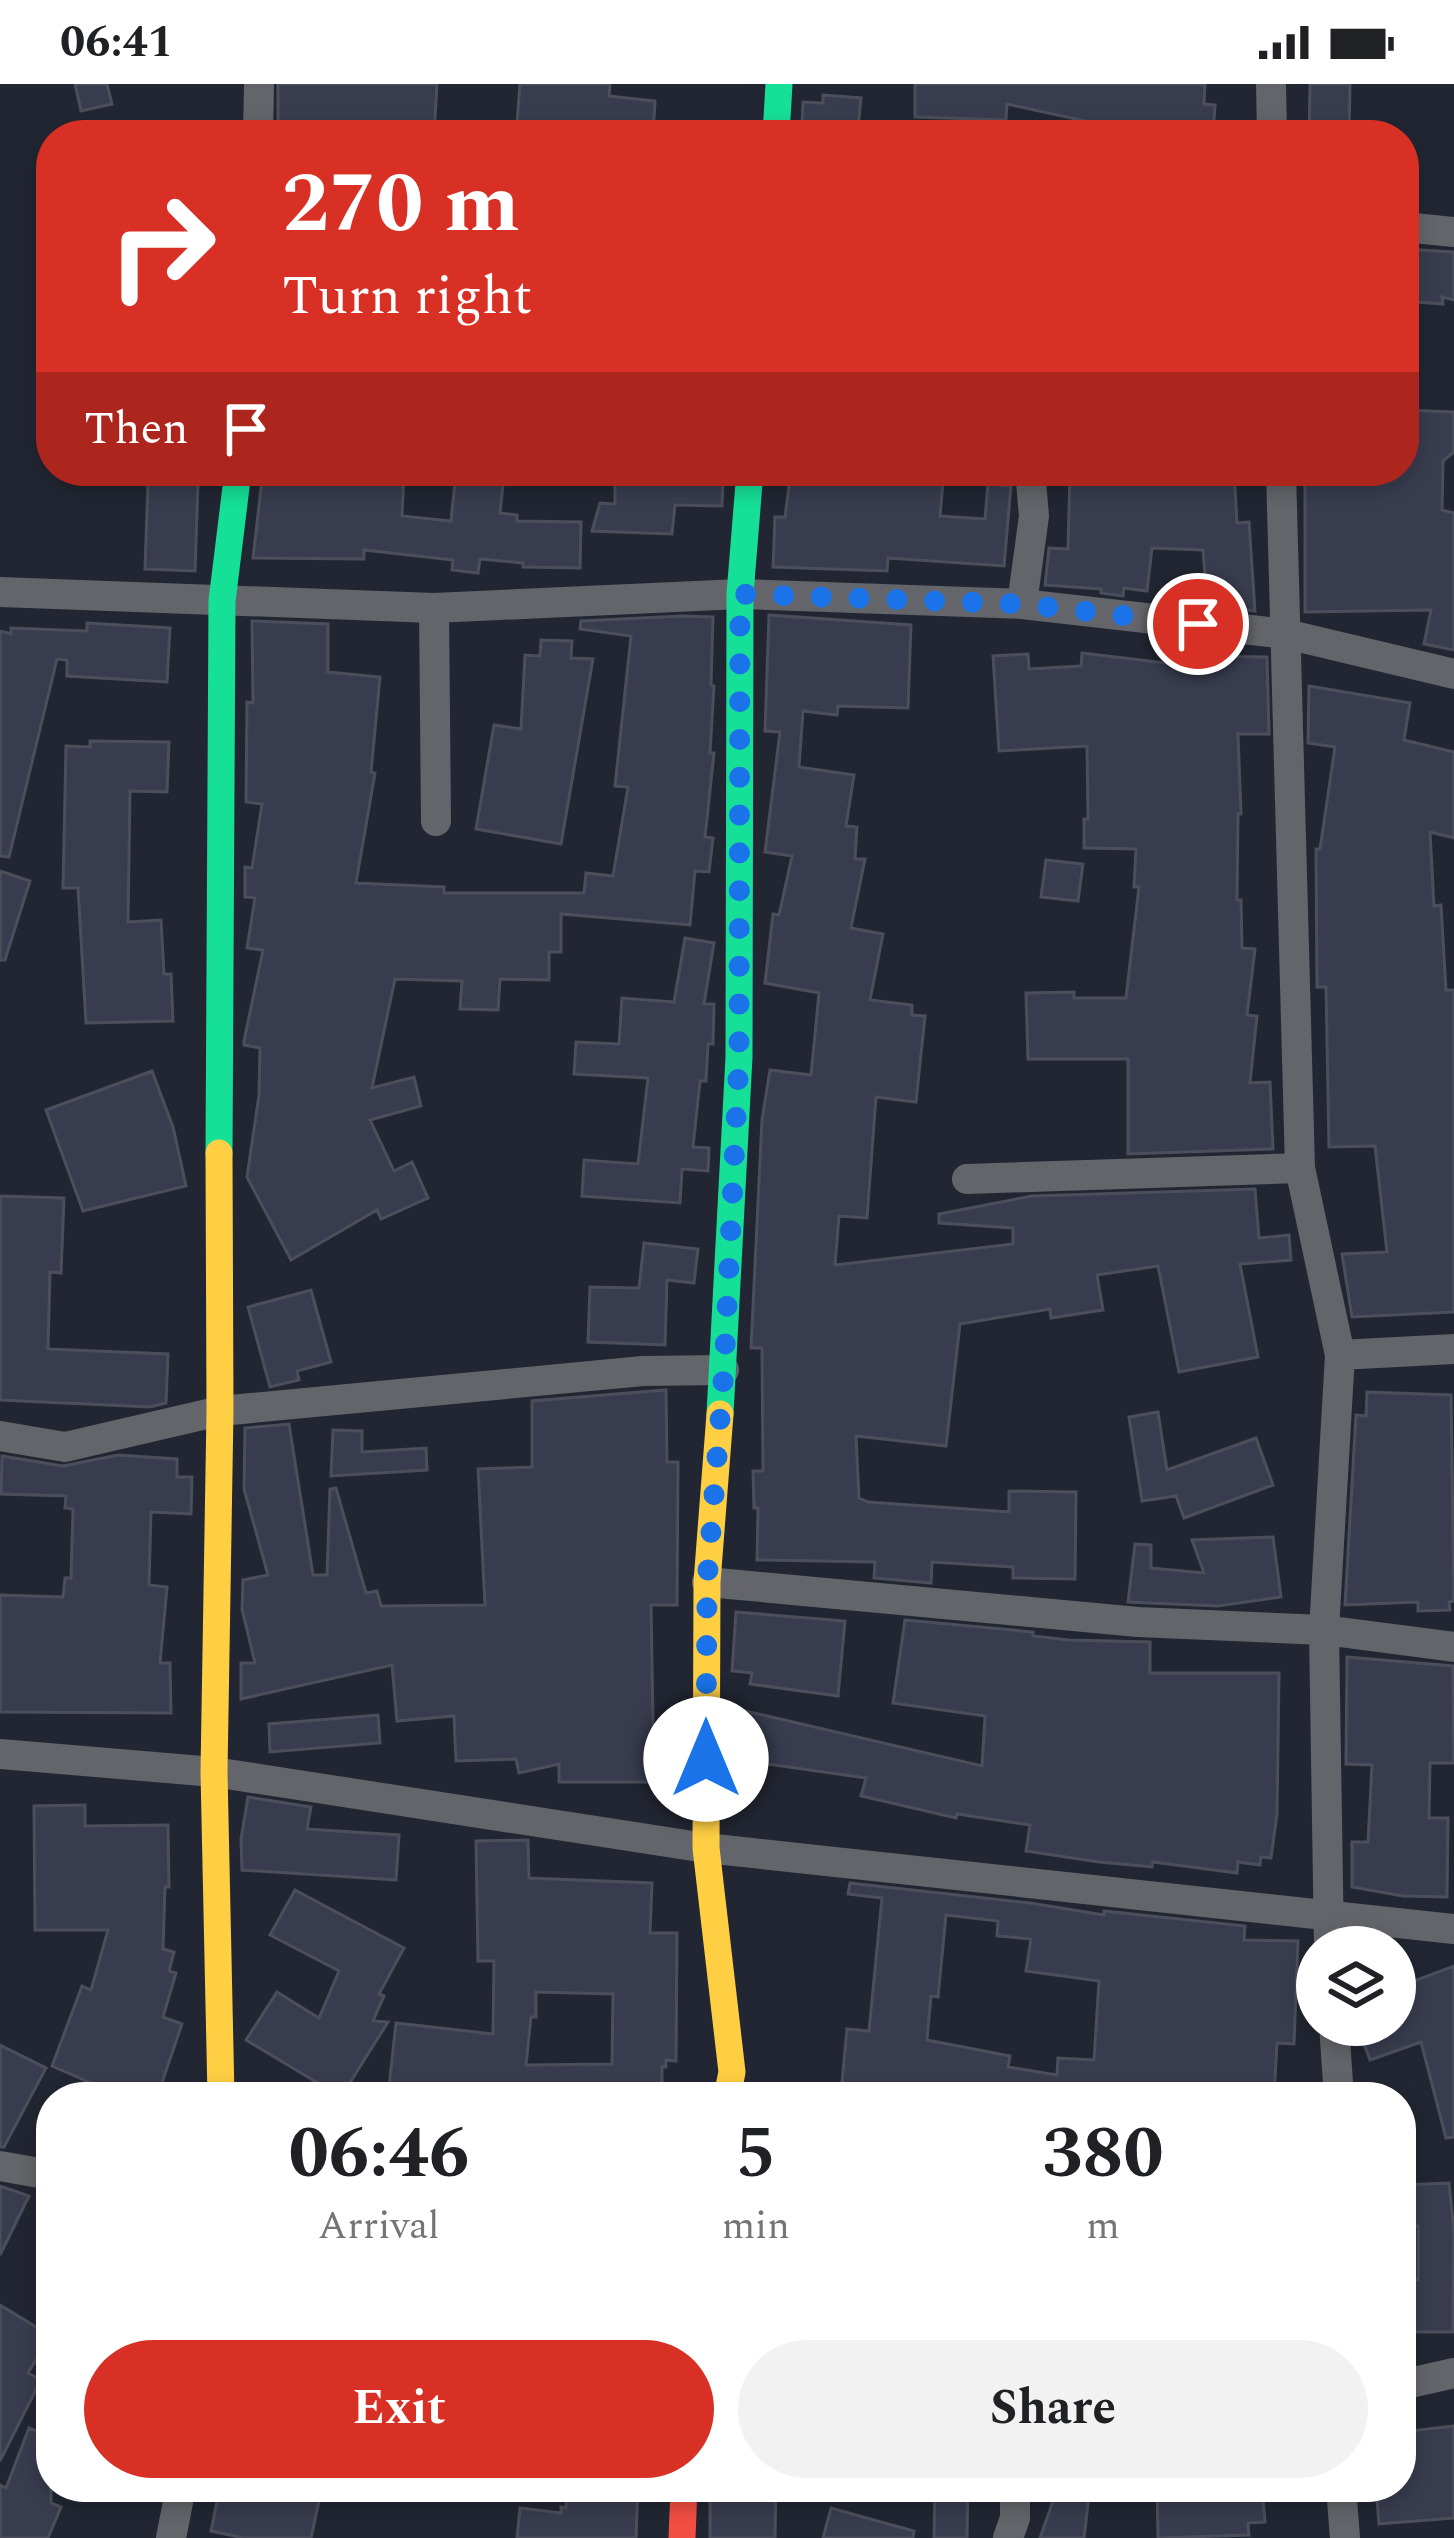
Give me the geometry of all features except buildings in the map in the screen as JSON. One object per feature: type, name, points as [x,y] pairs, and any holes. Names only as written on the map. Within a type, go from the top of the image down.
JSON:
[{"type":"street","points":[[258,120],[259,84]]},
{"type":"street","points":[[777,120],[779,84]]},
{"type":"street","points":[[1271,84],[1272,120]]},
{"type":"street","points":[[1419,228],[1454,232]]},
{"type":"street","points":[[221,2082],[214,1772],[222,601],[236,486]]},
{"type":"street","points":[[730,2082],[706,1848],[707,1582],[724,1370],[739,1057],[740,594],[749,486]]},
{"type":"street","points":[[1022,604],[1034,516],[1031,486]]},
{"type":"street","points":[[1281,486],[1300,1168],[1340,1355],[1324,1630],[1328,1926]]},
{"type":"street","points":[[0,592],[434,608],[740,594],[1022,604],[1286,634],[1454,674]]},
{"type":"street","points":[[434,608],[436,821]]},
{"type":"street","points":[[967,1179],[1300,1168]]},
{"type":"street","points":[[1340,1355],[1454,1349]]},
{"type":"street","points":[[0,1436],[64,1447],[220,1411],[643,1371],[724,1370]]},
{"type":"street","points":[[707,1582],[1138,1622],[1324,1630],[1454,1647]]},
{"type":"street","points":[[0,1754],[214,1772],[706,1848],[1296,1928]]},
{"type":"street","points":[[1416,1930],[1454,1929]]},
{"type":"street","points":[[1335,2046],[1338,2082]]},
{"type":"street","points":[[0,2166],[36,2172]]},
{"type":"street","points":[[1416,2382],[1454,2373]]},
{"type":"street","points":[[171,2538],[178,2502]]},
{"type":"street","points":[[682,2538],[683,2502]]},
{"type":"street","points":[[1008,2538],[1016,2502]]},
{"type":"street","points":[[1343,2502],[1345,2538]]},
{"type":"traffic: fast","points":[[777,120],[779,84]]},
{"type":"traffic: fast","points":[[219,1153],[222,601],[236,486]]},
{"type":"traffic: fast","points":[[720,1414],[739,1057],[740,594],[749,486]]},
{"type":"traffic: slow","points":[[219,1153],[214,1772],[221,2082]]},
{"type":"traffic: slow","points":[[720,1414],[707,1582],[706,1848],[730,2082]]},
{"type":"traffic: jam","points":[[682,2538],[683,2502]]},
{"type":"route","points":[[706,1759],[707,1582],[724,1370],[739,1057],[740,594],[1022,604],[1198,624]]}]
